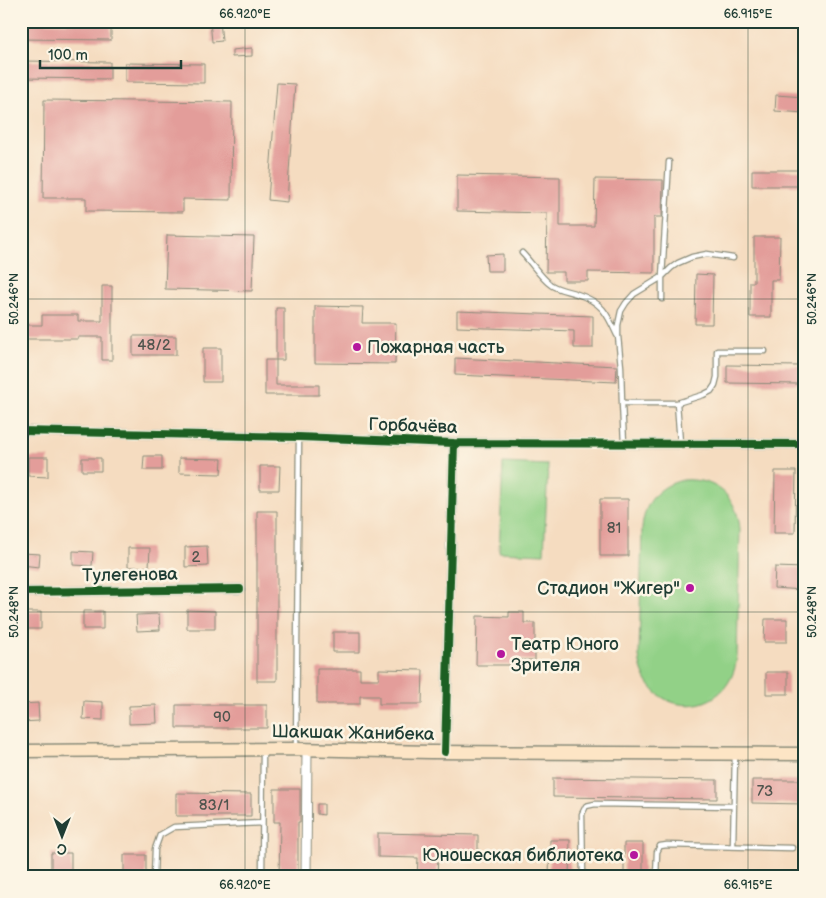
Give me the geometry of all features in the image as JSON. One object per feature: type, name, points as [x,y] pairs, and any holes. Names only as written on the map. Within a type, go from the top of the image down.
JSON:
[{"type":"main road","name":"Шакшак Жанибека","points":[[21,752],[302,749],[445,752],[805,754]]},
{"type":"street","name":"Горбачёва","points":[[21,431],[300,437],[454,443],[805,444]]},
{"type":"street","points":[[445,752],[454,443]]},
{"type":"street","name":"Тулегенова","points":[[21,592],[240,589]]},
{"type":"street","points":[[302,749],[306,877]]},
{"type":"lane","points":[[662,299],[669,162]]},
{"type":"lane","points":[[522,253],[551,284],[593,301],[602,308],[609,317],[618,336]]},
{"type":"lane","points":[[624,443],[618,325],[621,311],[626,302],[634,294],[662,277],[671,268],[692,257],[707,254],[733,258]]},
{"type":"lane","points":[[622,403],[677,403],[703,395],[711,391],[715,385],[717,351],[765,351]]},
{"type":"lane","points":[[677,403],[680,443]]},
{"type":"lane","points":[[300,437],[302,749]]},
{"type":"lane","points":[[262,877],[263,749]]},
{"type":"lane","points":[[733,846],[735,754]]},
{"type":"lane","points":[[583,877],[582,814],[586,806],[595,804],[734,806]]},
{"type":"lane","points":[[154,877],[155,849],[160,835],[174,827],[262,823]]},
{"type":"lane","points":[[656,877],[657,852],[660,846],[792,848]]},
{"type":"green space","points":[[503,463],[548,465],[544,554],[499,552]]},
{"type":"green space","name":"Стадион \"Жигер\"","points":[[683,480],[705,482],[723,491],[734,507],[740,529],[737,656],[731,677],[720,693],[705,702],[688,705],[671,702],[656,693],[645,677],[639,656],[643,520],[649,504],[659,491]]},
{"type":"building","points":[[210,21],[220,21],[222,41],[212,42]]},
{"type":"building","points":[[21,22],[111,24],[111,40],[21,39]]},
{"type":"building","points":[[252,48],[252,56],[232,57],[232,50]]},
{"type":"building","points":[[21,61],[110,62],[110,79],[21,78]]},
{"type":"building","points":[[125,63],[204,64],[204,83],[125,82]]},
{"type":"building","points":[[277,83],[295,84],[287,202],[268,200]]},
{"type":"building","points":[[776,95],[805,97],[805,113],[775,111]]},
{"type":"building","points":[[44,100],[232,102],[231,200],[183,199],[183,212],[86,211],[86,198],[43,198]]},
{"type":"building","points":[[752,170],[805,170],[805,186],[752,186]]},
{"type":"building","points":[[457,175],[560,177],[560,226],[594,226],[595,179],[663,180],[662,217],[654,217],[654,273],[588,272],[588,281],[564,281],[564,272],[546,272],[547,213],[457,211]]},
{"type":"building","points":[[167,235],[254,237],[252,291],[165,289]]},
{"type":"building","points":[[754,237],[780,237],[779,280],[771,280],[771,317],[750,317],[750,282],[754,282]]},
{"type":"building","points":[[503,254],[503,271],[487,271],[486,255]]},
{"type":"building","points":[[696,274],[713,275],[712,324],[695,324]]},
{"type":"building","points":[[102,286],[112,286],[112,360],[102,360],[102,337],[21,339],[21,325],[42,325],[42,315],[78,315],[78,321],[102,321]]},
{"type":"building","points":[[315,306],[363,307],[362,323],[396,323],[395,364],[315,363]]},
{"type":"building","points":[[276,308],[284,308],[284,360],[276,360]]},
{"type":"building","points":[[457,311],[593,316],[593,348],[574,348],[574,331],[457,327]]},
{"type":"building","points":[[133,336],[176,336],[176,355],[133,355]]},
{"type":"building","points":[[203,348],[221,348],[221,382],[203,382]]},
{"type":"building","points":[[455,358],[617,366],[616,382],[455,375]]},
{"type":"building","points":[[265,360],[276,360],[276,385],[319,385],[319,395],[265,395]]},
{"type":"building","points":[[727,365],[801,366],[800,384],[727,383]]},
{"type":"building","points":[[144,456],[162,456],[162,470],[143,470]]},
{"type":"building","points":[[28,457],[48,457],[48,477],[28,476]]},
{"type":"building","points":[[82,458],[101,458],[101,471],[82,471]]},
{"type":"building","points":[[179,458],[222,459],[221,474],[179,473]]},
{"type":"building","points":[[260,466],[280,466],[279,490],[260,490]]},
{"type":"building","points":[[775,471],[796,471],[795,533],[774,533]]},
{"type":"building","points":[[600,499],[628,499],[628,556],[600,556]]},
{"type":"building","points":[[257,511],[277,511],[277,681],[257,681]]},
{"type":"building","points":[[207,546],[208,566],[185,567],[185,547]]},
{"type":"building","points":[[128,548],[150,548],[149,567],[128,567]]},
{"type":"building","points":[[73,551],[93,552],[92,566],[73,565]]},
{"type":"building","points":[[22,553],[40,554],[39,567],[21,565]]},
{"type":"building","points":[[775,567],[804,568],[803,590],[774,588]]},
{"type":"building","points":[[187,610],[215,611],[215,629],[187,629]]},
{"type":"building","points":[[83,611],[103,611],[103,629],[83,629]]},
{"type":"building","points":[[21,612],[41,612],[41,629],[21,629]]},
{"type":"building","points":[[509,612],[524,612],[524,623],[535,623],[535,660],[519,660],[519,665],[476,665],[477,616],[509,617]]},
{"type":"building","points":[[159,614],[160,630],[137,631],[136,615]]},
{"type":"building","points":[[765,619],[787,619],[787,642],[764,642]]},
{"type":"building","points":[[333,632],[360,632],[360,652],[333,652]]},
{"type":"building","points":[[317,669],[360,669],[360,679],[379,679],[379,669],[423,670],[422,704],[379,704],[379,696],[360,696],[360,704],[317,704]]},
{"type":"building","points":[[766,672],[788,672],[788,694],[766,694]]},
{"type":"building","points":[[84,701],[103,702],[103,720],[83,719]]},
{"type":"building","points":[[38,703],[39,721],[21,722],[21,704]]},
{"type":"building","points":[[156,705],[157,723],[129,724],[129,706]]},
{"type":"building","points":[[176,705],[267,705],[267,728],[176,728]]},
{"type":"building","points":[[553,778],[717,780],[717,799],[553,797]]},
{"type":"building","points":[[752,780],[805,780],[805,804],[752,803]]},
{"type":"building","points":[[274,789],[300,789],[298,877],[279,877],[280,822],[274,822]]},
{"type":"building","points":[[176,793],[251,794],[251,816],[176,816]]},
{"type":"building","points":[[317,804],[324,804],[324,815],[317,814]]},
{"type":"building","points":[[378,833],[478,835],[478,856],[438,856],[437,877],[417,877],[418,858],[378,857]]},
{"type":"building","points":[[550,840],[570,840],[569,877],[549,877]]},
{"type":"building","points":[[624,843],[643,843],[643,877],[624,877]]},
{"type":"building","points":[[51,853],[71,853],[71,877],[51,877]]},
{"type":"building","points":[[124,855],[146,855],[146,877],[124,877]]},
{"type":"cycle path","points":[[21,431],[299,437],[454,443],[805,444]]},
{"type":"cycle path","points":[[445,752],[454,443]]},
{"type":"cycle path","points":[[21,592],[240,589]]},
{"type":"place","name":"Пожарная часть","points":[[357,347]]},
{"type":"place","name":"Стадион \"Жигер\"","points":[[690,588]]},
{"type":"place","name":"Театр Юного Зрителя","points":[[501,654]]},
{"type":"place","name":"Юношеская библиотека","points":[[634,855]]}]
